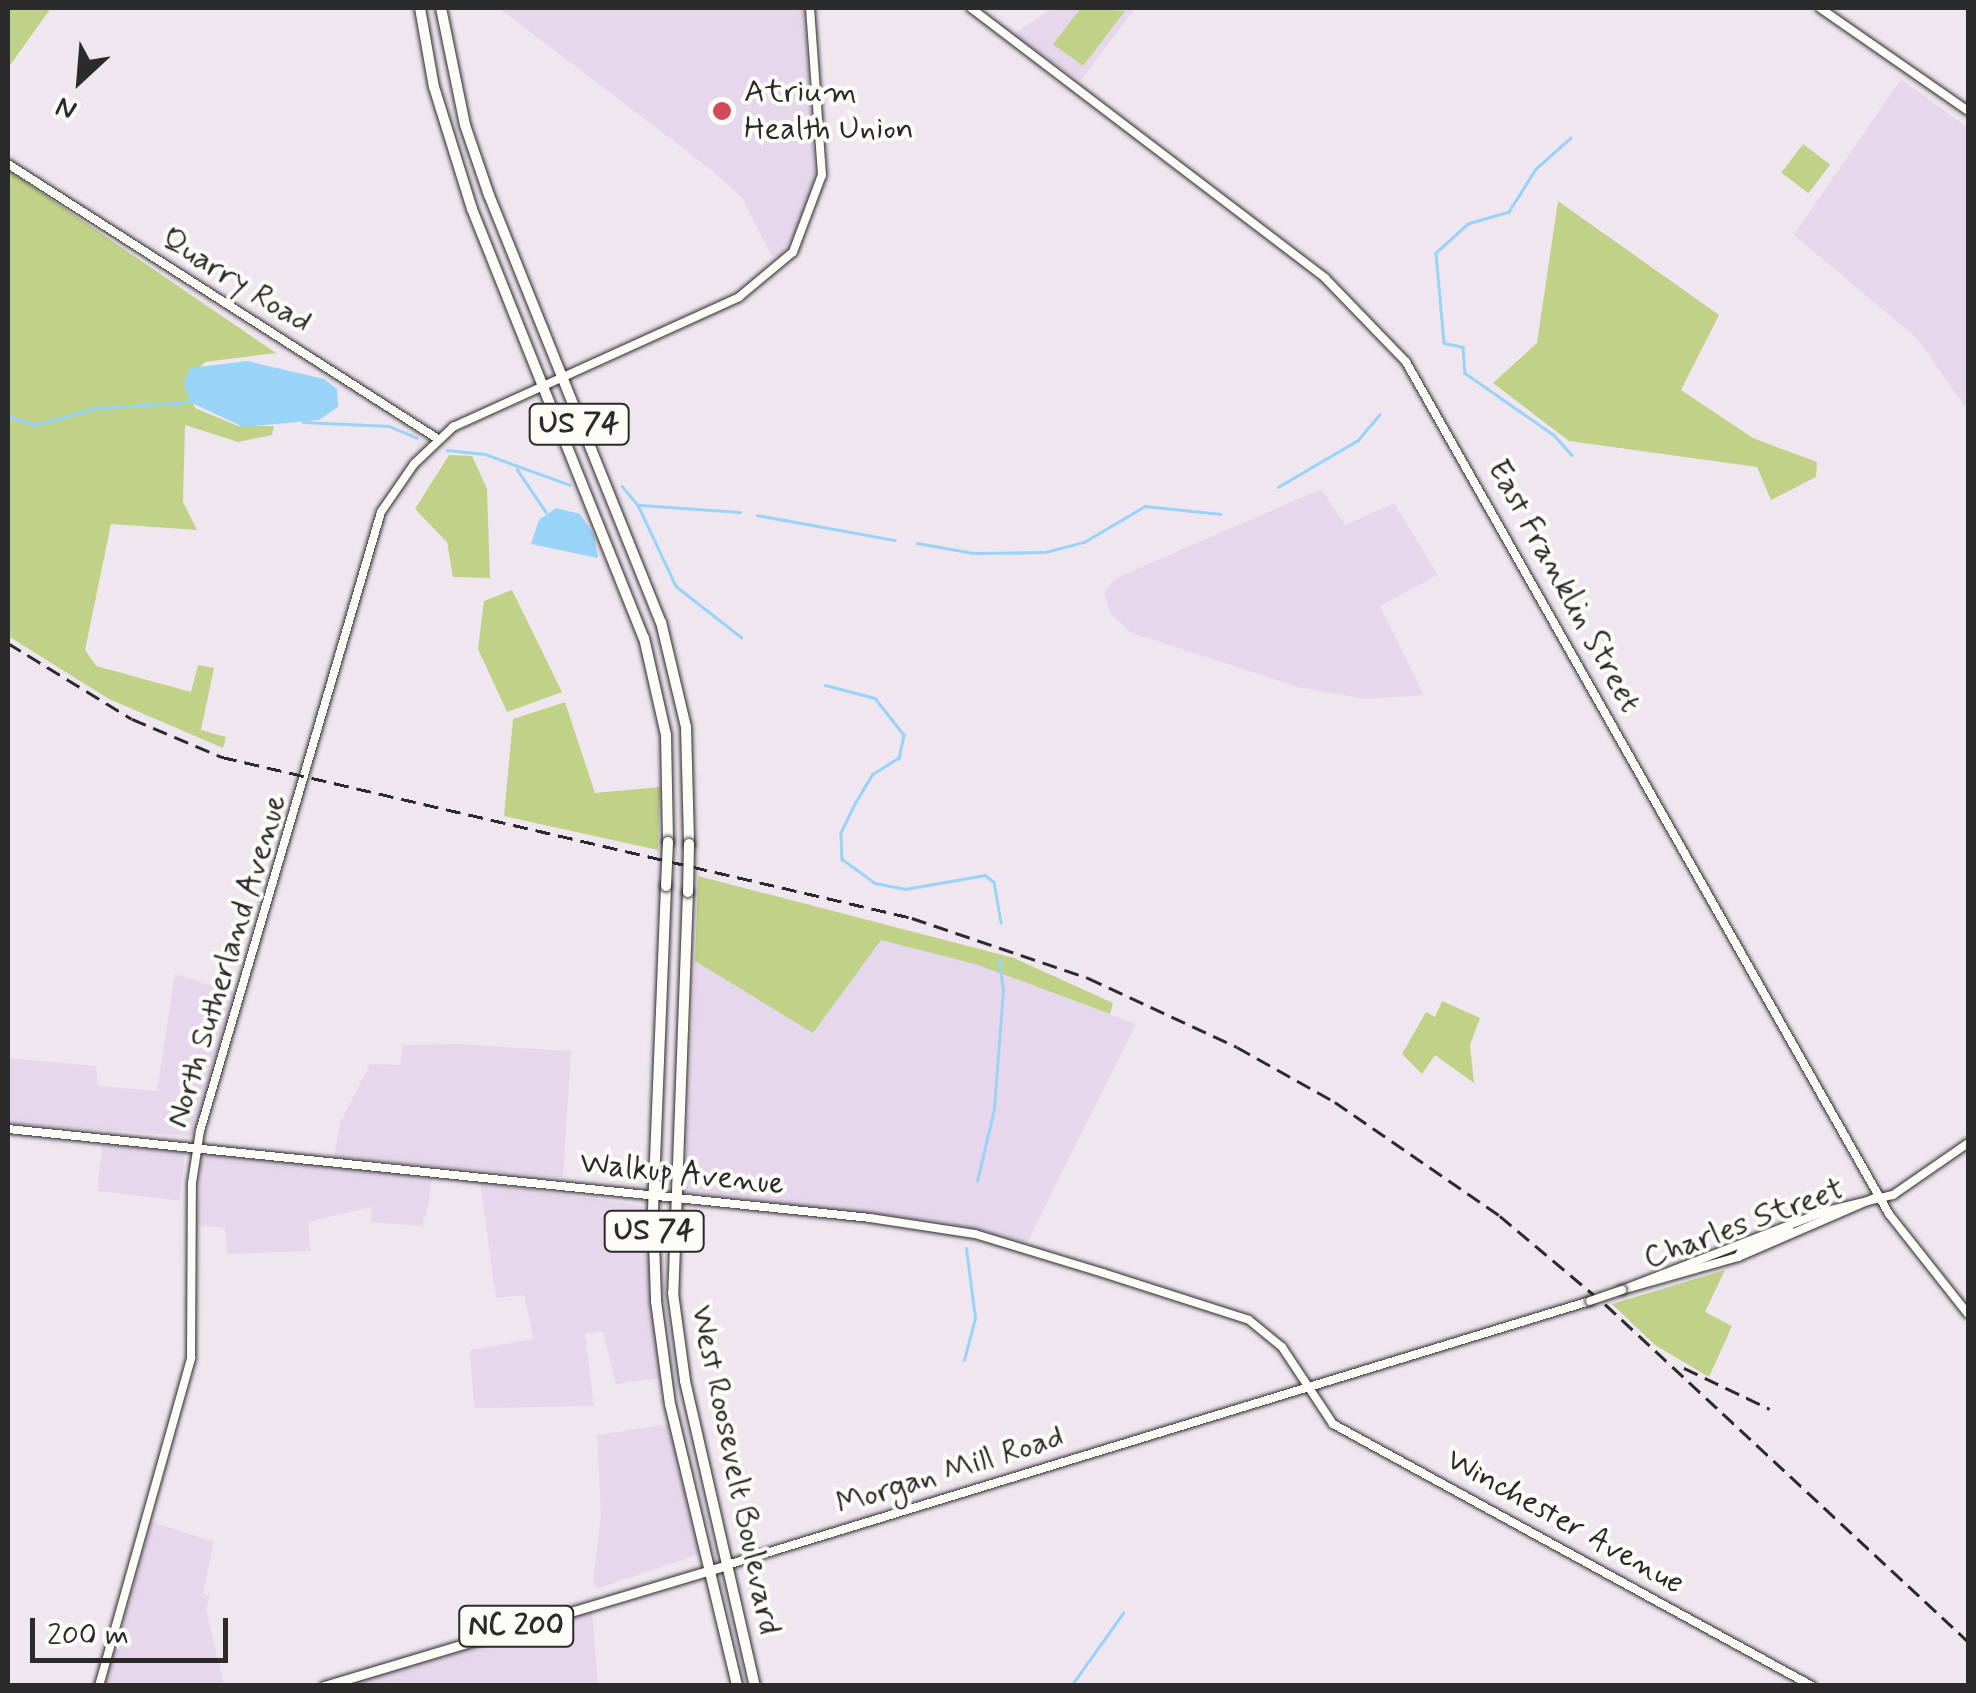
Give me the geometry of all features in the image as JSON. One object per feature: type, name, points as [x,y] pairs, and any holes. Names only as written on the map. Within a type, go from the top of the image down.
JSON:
[{"type":"highway","name":"US 74","points":[[420,8],[460,174],[544,385]]},
{"type":"highway","name":"US 74","points":[[441,8],[471,142],[564,378]]},
{"type":"highway","name":"West Roosevelt Boulevard","points":[[564,378],[661,622],[681,694],[689,844],[676,1199],[677,1336],[755,1686]]},
{"type":"highway","name":"West Roosevelt Boulevard","points":[[544,385],[622,580],[660,696],[668,842],[654,1197],[663,1363],[737,1686]]},
{"type":"main road","name":"Morgan Mill Road","points":[[324,1686],[727,1565]]},
{"type":"street","name":"North Sutherland Avenue","points":[[99,1686],[191,1358],[197,1147],[308,779],[381,512],[438,439],[482,410],[564,378],[742,295],[780,266],[800,239],[823,159],[810,8]]},
{"type":"street","name":"East Franklin Street","points":[[971,8],[1325,278],[1406,362],[1879,1196],[1908,1242],[1968,1314]]},
{"type":"street","points":[[1820,8],[1968,111]]},
{"type":"street","name":"Quarry Road","points":[[8,164],[438,439]]},
{"type":"street","name":"Walkup Avenue","points":[[8,1129],[872,1218],[1018,1247],[1249,1320],[1282,1347],[1308,1388]]},
{"type":"street","name":"Charles Street","points":[[1590,1302],[1800,1220],[1915,1184],[1968,1143]]},
{"type":"street","name":"Charles Street","points":[[1622,1290],[1738,1257],[1879,1196]]},
{"type":"street","points":[[1738,1257],[1743,1248],[1800,1220]]},
{"type":"street","points":[[1672,1278],[1722,1250]]},
{"type":"street","name":"Morgan Mill Road","points":[[727,1565],[1590,1302]]},
{"type":"street","name":"Winchester Avenue","points":[[1308,1388],[1333,1424],[1812,1686]]},
{"type":"shaded area","name":"Atrium Health Union","points":[[499,8],[804,8],[815,180],[805,215],[781,256],[771,255],[742,198],[709,168]]},
{"type":"shaded area","points":[[1052,8],[1135,8],[1081,81],[1013,35]]},
{"type":"shaded area","points":[[1901,79],[1968,128],[1968,411],[1917,338],[1794,235]]},
{"type":"shaded area","points":[[1321,489],[1345,525],[1394,503],[1438,575],[1380,606],[1424,695],[1365,699],[1298,687],[1132,633],[1111,614],[1104,593],[1114,579]]},
{"type":"shaded area","points":[[881,940],[978,965],[1136,1024],[1027,1243],[954,1224],[685,1192],[695,961],[716,969]]},
{"type":"shaded area","points":[[175,974],[235,993],[193,1136],[8,1124],[8,1058],[96,1066],[98,1086],[157,1091]]},
{"type":"shaded area","points":[[403,1045],[571,1051],[563,1178],[334,1157],[340,1123],[370,1064],[400,1065]]},
{"type":"shaded area","points":[[103,1142],[185,1152],[179,1201],[97,1191]]},
{"type":"shaded area","points":[[214,1152],[432,1177],[428,1207],[422,1226],[371,1222],[372,1207],[308,1222],[311,1251],[227,1254],[225,1228],[198,1225],[201,1159]]},
{"type":"shaded area","points":[[480,1182],[641,1206],[650,1214],[661,1378],[616,1384],[603,1332],[585,1334],[594,1406],[474,1408],[470,1350],[534,1339],[524,1295],[496,1298]]},
{"type":"shaded area","points":[[669,1424],[699,1554],[599,1588],[593,1584],[601,1513],[597,1435]]},
{"type":"shaded area","points":[[152,1522],[214,1542],[203,1593],[210,1597],[206,1608],[224,1685],[105,1685]]},
{"type":"shaded area","points":[[592,1611],[598,1685],[336,1686],[497,1641]]},
{"type":"green space","points":[[8,8],[51,8],[8,68]]},
{"type":"green space","points":[[1081,8],[1125,11],[1083,66],[1053,44]]},
{"type":"green space","points":[[1803,144],[1830,164],[1808,193],[1781,173]]},
{"type":"green space","points":[[8,170],[276,353],[205,362],[184,383],[195,408],[238,426],[274,426],[272,435],[238,442],[185,425],[183,502],[197,530],[111,524],[85,650],[96,666],[191,692],[198,665],[214,668],[201,730],[226,737],[223,748],[109,699],[8,636]]},
{"type":"green space","points":[[1558,201],[1719,315],[1681,390],[1753,438],[1817,462],[1816,477],[1771,500],[1757,467],[1569,441],[1493,383],[1537,343]]},
{"type":"green space","points":[[449,455],[472,456],[487,489],[490,578],[453,577],[447,542],[415,509]]},
{"type":"green space","points":[[512,590],[562,692],[507,712],[478,649],[484,601]]},
{"type":"green space","points":[[565,702],[595,793],[660,787],[658,850],[504,816],[513,719]]},
{"type":"green space","points":[[698,876],[1014,958],[1113,1003],[1110,1014],[978,965],[881,940],[813,1033],[695,961]]},
{"type":"green space","points":[[1442,1001],[1480,1018],[1470,1045],[1474,1083],[1435,1055],[1422,1074],[1402,1054],[1426,1012],[1435,1017]]},
{"type":"green space","points":[[1725,1270],[1705,1312],[1732,1326],[1709,1377],[1655,1345],[1612,1304]]},
{"type":"water","points":[[247,361],[324,379],[337,389],[338,407],[319,420],[243,427],[190,402],[184,383],[190,368]]},
{"type":"water","points":[[556,508],[580,514],[594,535],[598,558],[531,544],[539,520]]},
{"type":"waterway","points":[[1571,138],[1536,169],[1509,212],[1468,224],[1436,253],[1444,343],[1463,347],[1465,373],[1554,435],[1572,455]]},
{"type":"waterway","points":[[8,416],[35,425],[97,408],[190,402]]},
{"type":"waterway","points":[[1278,487],[1358,440],[1379,415]]},
{"type":"waterway","points":[[303,422],[389,426],[417,438]]},
{"type":"waterway","points":[[447,450],[485,454],[570,485]]},
{"type":"waterway","points":[[517,469],[546,512]]},
{"type":"waterway","points":[[622,486],[638,505],[676,586],[741,637]]},
{"type":"waterway","points":[[640,505],[740,512]]},
{"type":"waterway","points":[[917,543],[973,553],[1045,552],[1084,542],[1145,506],[1221,514]]},
{"type":"waterway","points":[[757,515],[895,540]]},
{"type":"waterway","points":[[825,685],[875,698],[904,735],[899,758],[873,774],[856,802],[841,833],[842,859],[875,883],[905,889],[985,875],[994,882],[1001,922]]},
{"type":"waterway","points":[[977,1181],[994,1109],[1003,990],[999,961]]},
{"type":"waterway","points":[[964,1360],[975,1318],[966,1249]]},
{"type":"waterway","points":[[1071,1686],[1123,1613]]},
{"type":"railway","points":[[8,643],[132,719],[222,757],[912,918],[1088,978],[1237,1047],[1335,1102],[1500,1216],[1605,1304],[1968,1641]]},
{"type":"railway","points":[[1684,1368],[1770,1409]]},
{"type":"place","name":"Atrium Health Union","points":[[722,111]]}]
